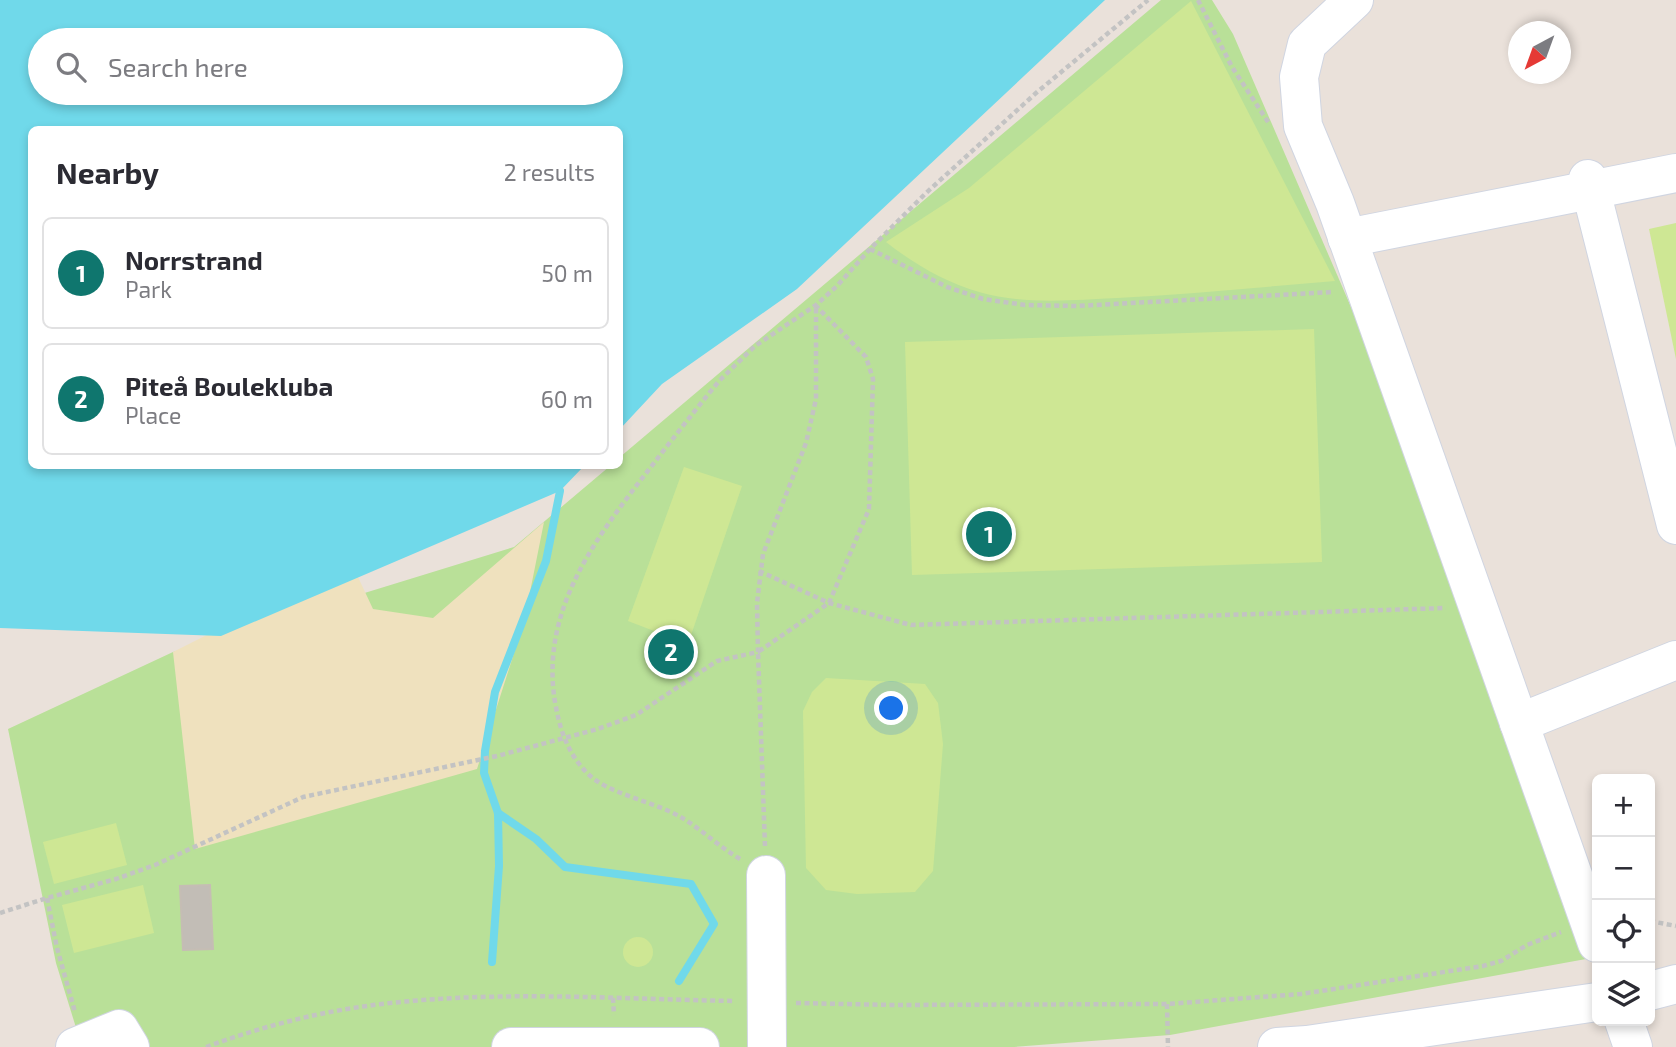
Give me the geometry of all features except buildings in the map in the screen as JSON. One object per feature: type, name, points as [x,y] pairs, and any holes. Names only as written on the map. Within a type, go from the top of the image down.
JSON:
[{"type":"street","points":[[1354,0],[1307,44],[1299,76],[1303,125],[1347,237],[1456,612],[1519,723],[1575,929]]},
{"type":"street","points":[[1347,237],[1589,184],[1676,173]]},
{"type":"street","points":[[1589,184],[1676,525]]},
{"type":"street","points":[[1519,723],[1676,660]]},
{"type":"street","points":[[766,875],[767,1047]]},
{"type":"street","points":[[1655,990],[1676,984]]},
{"type":"street","points":[[1277,1047],[1349,1043],[1592,1003]]},
{"type":"street","points":[[1626,1026],[1633,1047]]},
{"type":"street","points":[[80,1045],[119,1029],[130,1047]]},
{"type":"street","points":[[511,1047],[700,1047]]},
{"type":"path","points":[[766,875],[679,816],[589,775],[570,753],[564,740],[554,693],[555,637],[560,615],[583,561],[615,513],[720,380],[755,346],[816,305],[926,193],[1036,93],[1148,0]]},
{"type":"path","points":[[1198,0],[1232,67],[1263,112],[1274,134]]},
{"type":"path","points":[[870,248],[947,287],[983,299],[1025,305],[1077,306],[1296,296]]},
{"type":"path","points":[[1327,281],[1331,293]]},
{"type":"path","points":[[766,875],[758,652],[759,570],[769,533],[810,429],[817,378],[816,305]]},
{"type":"path","points":[[0,913],[155,865],[303,797],[564,740],[636,715],[717,661],[758,652],[829,603],[869,509],[873,379],[866,357],[816,305]]},
{"type":"path","points":[[759,570],[829,603],[911,625],[1456,612]]},
{"type":"path","points":[[1438,595],[1456,612]]},
{"type":"path","points":[[47,898],[80,1045]]},
{"type":"path","points":[[1655,922],[1676,926]]},
{"type":"path","points":[[206,1047],[284,1022],[330,1012],[447,998],[613,998],[893,1005],[1167,1004],[1313,992],[1483,966],[1511,957],[1527,945],[1575,929]]},
{"type":"path","points":[[1167,1004],[1168,1047]]},
{"type":"green space","points":[[1161,0],[1212,0],[1233,34],[1434,499],[1592,943],[1592,958],[1170,1035],[1014,1047],[82,1047],[56,963],[8,729],[173,652],[514,547],[606,469],[623,469],[623,454]]},
{"type":"green space","points":[[1191,1],[1335,281],[1117,298],[1048,301],[1013,299],[979,292],[942,278],[886,242],[969,188]]},
{"type":"green space","points":[[1676,223],[1676,359],[1649,229]]},
{"type":"green space","points":[[1314,329],[1322,562],[912,575],[905,342]]},
{"type":"green space","points":[[684,467],[742,486],[688,644],[628,621]]},
{"type":"green space","points":[[826,678],[925,684],[938,703],[943,744],[933,871],[915,892],[857,894],[826,890],[806,868],[803,711],[812,692]]},
{"type":"green space","points":[[116,823],[127,865],[54,884],[43,842]]},
{"type":"green space","points":[[143,885],[154,933],[74,953],[62,905]]},
{"type":"green space","points":[[638,937],[644,938],[652,946],[652,958],[644,966],[638,967],[632,966],[624,958],[623,952],[624,946],[632,938]]},
{"type":"sand","points":[[544,522],[524,622],[477,769],[195,849],[173,652],[350,560],[373,609],[433,618]]},
{"type":"water","points":[[0,0],[1105,0],[797,289],[662,384],[623,426],[623,126],[28,126],[28,469],[581,469],[560,491],[221,636],[0,628]]},
{"type":"waterway","points":[[492,962],[499,866],[498,813],[484,773],[485,751],[495,692],[546,561],[560,491]]},
{"type":"waterway","points":[[498,813],[536,839],[565,867],[691,884],[714,924],[679,981]]},
{"type":"place","name":"Norrstrand","points":[[989,534]]},
{"type":"place","name":"Piteå Boulekluba","points":[[671,652]]}]
